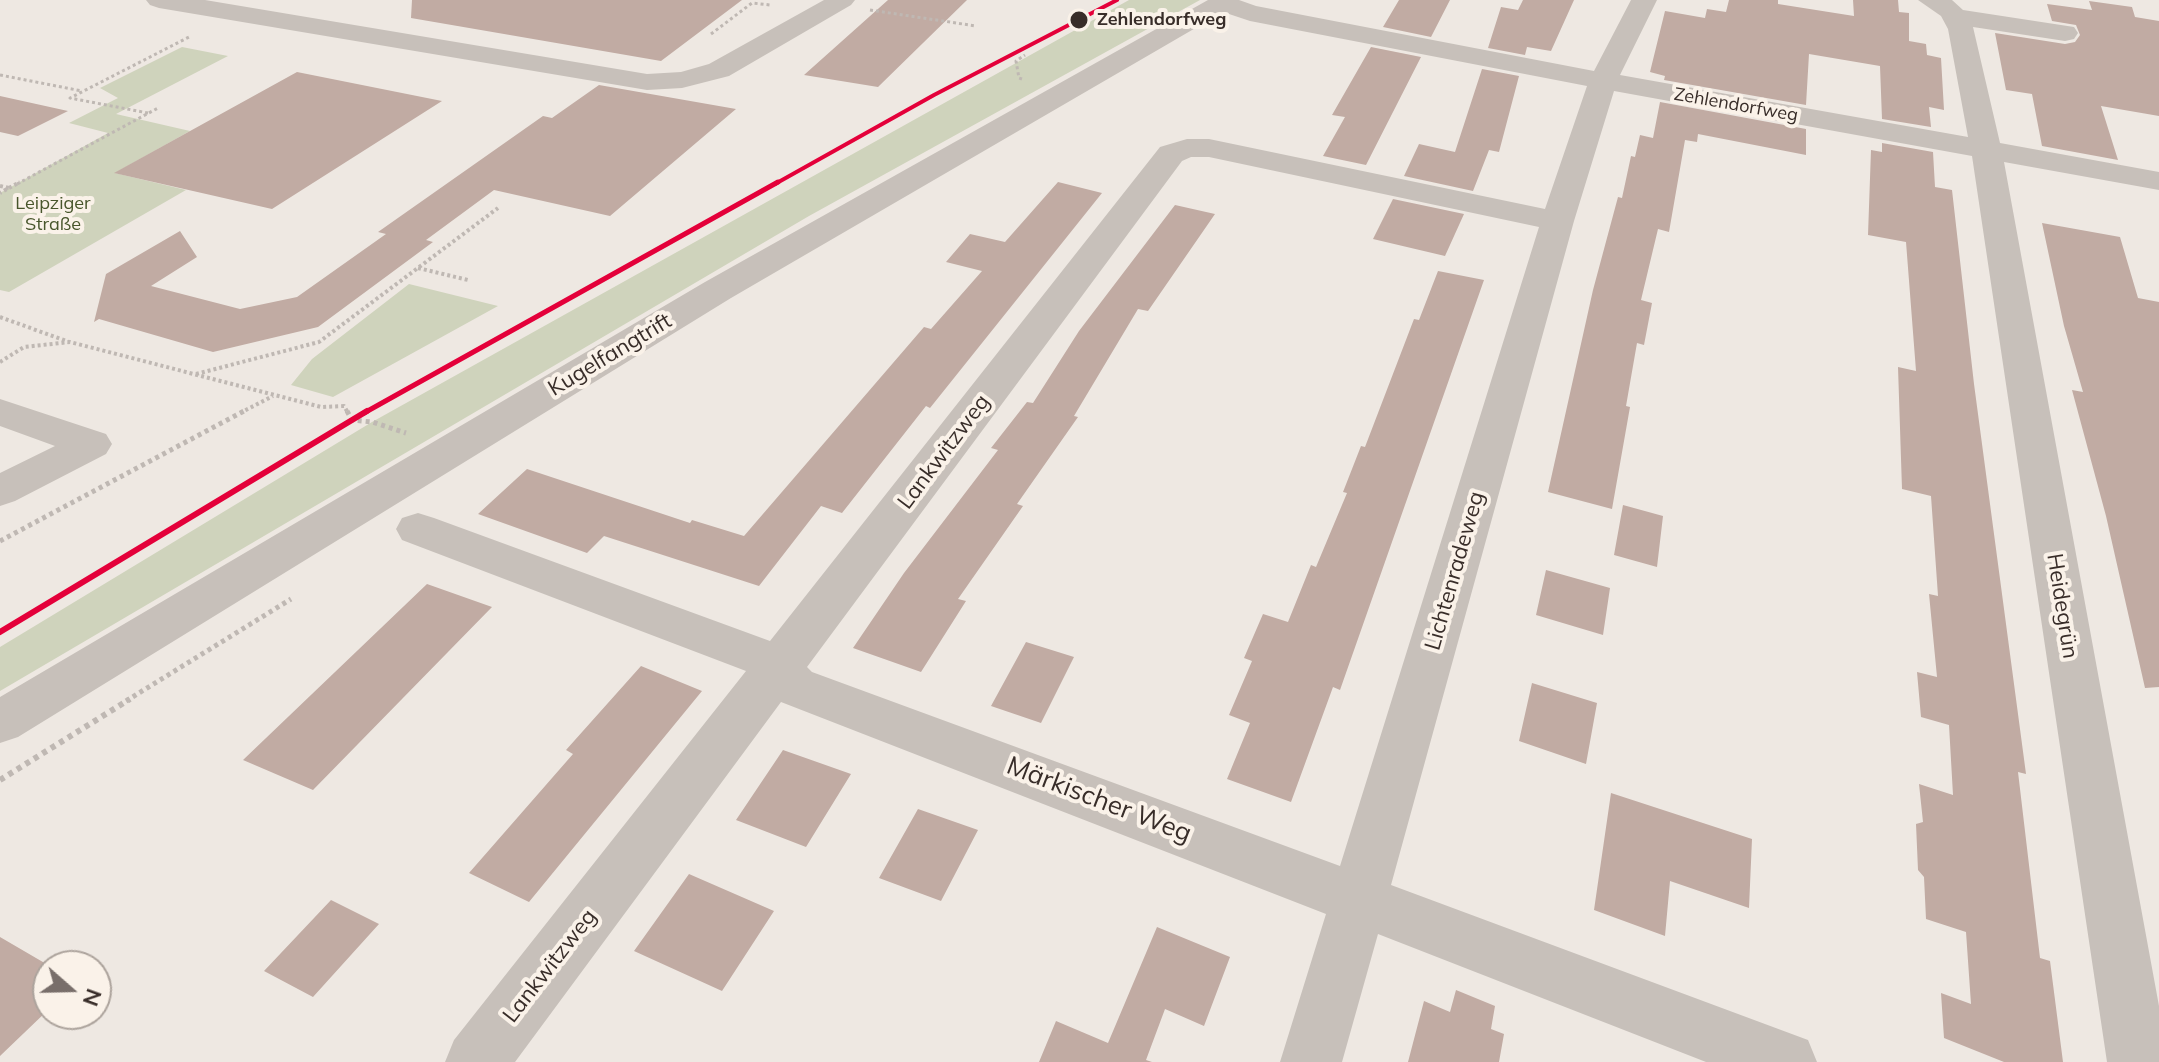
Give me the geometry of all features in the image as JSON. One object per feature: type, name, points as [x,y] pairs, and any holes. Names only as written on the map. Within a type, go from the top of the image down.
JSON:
[{"type":"street","points":[[159,0],[647,82],[682,80],[719,70],[838,2]]},
{"type":"street","points":[[271,19],[306,0]]},
{"type":"street","name":"Lichtenradeweg","points":[[1311,1062],[1557,221],[1603,81],[1644,0]]},
{"type":"street","points":[[1931,0],[1944,4],[1956,17],[2065,33]]},
{"type":"street","name":"Zehlendorfweg","points":[[1224,2],[1250,13],[1397,43],[2159,181]]},
{"type":"street","name":"Kugelfangtrift","points":[[0,722],[718,290],[1224,2]]},
{"type":"street","name":"Heidegrün","points":[[1956,17],[1986,150],[2138,1062]]},
{"type":"street","name":"Lankwitzweg","points":[[476,1062],[772,664],[1171,154],[1187,148],[1209,148],[1557,221]]},
{"type":"street","points":[[0,412],[92,444],[0,491]]},
{"type":"street","name":"Märkischer Weg","points":[[418,529],[772,664],[795,686],[1786,1062]]},
{"type":"path","points":[[838,2],[976,26]]},
{"type":"path","points":[[148,113],[70,98],[237,13]]},
{"type":"path","points":[[1016,61],[1025,55]]},
{"type":"path","points":[[0,75],[83,91]]},
{"type":"path","points":[[0,193],[158,108]]},
{"type":"path","points":[[0,186],[9,188]]},
{"type":"path","points":[[194,374],[319,342],[498,208]]},
{"type":"path","points":[[418,268],[468,280]]},
{"type":"path","points":[[0,317],[70,342],[273,396],[321,407],[344,406],[352,420],[372,422],[411,434],[443,457]]},
{"type":"path","points":[[0,362],[24,347],[70,342]]},
{"type":"path","points":[[0,541],[273,396]]},
{"type":"path","points":[[0,780],[303,591]]},
{"type":"green space","points":[[1129,0],[1200,0],[809,216],[0,691],[0,647],[372,422]]},
{"type":"green space","name":"Leipziger Straße","points":[[182,47],[228,56],[116,114],[190,131],[115,173],[186,190],[9,292],[0,290],[0,193],[108,133],[69,123],[118,98],[100,88]]},
{"type":"green space","points":[[409,284],[498,306],[333,397],[291,385],[312,359]]},
{"type":"building","points":[[412,0],[742,0],[661,61],[411,18]]},
{"type":"building","points":[[888,0],[967,0],[878,87],[804,75]]},
{"type":"building","points":[[1399,0],[1450,0],[1431,37],[1383,27]]},
{"type":"building","points":[[1523,0],[1574,0],[1551,51],[1527,47],[1525,55],[1488,48],[1501,7],[1518,10]]},
{"type":"building","points":[[1729,0],[1778,0],[1778,4],[1854,16],[1853,0],[1898,0],[1899,12],[1909,13],[1909,41],[1926,44],[1927,55],[1941,58],[1944,110],[1929,107],[1931,127],[1882,119],[1880,66],[1809,54],[1806,105],[1664,80],[1665,76],[1650,72],[1665,11],[1705,18],[1707,9],[1726,12]]},
{"type":"building","points":[[2089,1],[2132,7],[2135,17],[2159,21],[2159,116],[2101,106],[2118,160],[2042,146],[2032,94],[2006,90],[1995,33],[2065,44],[2075,42],[2080,35],[2076,25],[2052,21],[2047,4],[2092,10]]},
{"type":"building","points":[[1371,47],[1421,57],[1366,165],[1323,156],[1345,117],[1332,115]]},
{"type":"building","points":[[1482,69],[1519,76],[1499,152],[1489,150],[1473,191],[1404,176],[1419,144],[1455,152]]},
{"type":"building","points":[[297,72],[442,101],[272,209],[114,173]]},
{"type":"building","points":[[599,85],[736,109],[610,216],[494,190],[426,240],[433,242],[318,327],[213,352],[99,319],[94,322],[106,274],[180,231],[197,257],[151,286],[240,309],[297,297],[386,234],[378,232],[543,116],[552,118]]},
{"type":"building","points":[[0,96],[68,111],[18,136],[0,132]]},
{"type":"building","points":[[1660,102],[1806,129],[1806,155],[1698,134],[1697,142],[1685,140],[1669,232],[1658,229],[1641,300],[1652,303],[1644,345],[1637,343],[1626,406],[1630,407],[1612,509],[1548,492],[1593,290],[1618,197],[1622,198],[1631,156],[1635,157],[1640,135],[1653,138]]},
{"type":"building","points":[[1882,143],[1933,152],[1935,187],[1952,190],[1974,384],[2026,774],[2018,772],[2040,958],[2050,961],[2063,1062],[2004,1062],[1944,1038],[1941,993],[1971,1004],[1966,932],[1926,919],[1924,877],[1918,870],[1916,824],[1923,822],[1919,784],[1953,795],[1949,725],[1921,717],[1917,672],[1937,677],[1929,594],[1938,596],[1931,496],[1902,489],[1898,367],[1916,371],[1906,242],[1868,235],[1871,150],[1882,152]]},
{"type":"building","points":[[1058,182],[1102,193],[842,513],[821,506],[759,586],[604,536],[587,553],[478,514],[527,469],[690,523],[692,520],[744,536],[924,327],[931,329],[982,271],[946,262],[970,234],[1005,242]]},
{"type":"building","points":[[1393,199],[1464,214],[1445,256],[1373,239]]},
{"type":"building","points":[[1175,205],[1215,214],[1148,311],[1138,309],[1074,416],[1078,417],[1017,504],[1023,506],[958,599],[966,601],[921,672],[853,648],[904,573],[998,450],[991,448],[1027,402],[1033,403],[1079,331]]},
{"type":"building","points":[[2042,223],[2120,237],[2138,298],[2159,302],[2159,687],[2145,688],[2106,516],[2072,390],[2083,392],[2064,326]]},
{"type":"building","points":[[1438,271],[1484,280],[1340,690],[1333,687],[1291,802],[1227,779],[1250,723],[1229,715],[1252,661],[1244,658],[1263,614],[1288,622],[1311,565],[1316,567],[1347,493],[1343,492],[1361,446],[1365,447],[1414,319],[1419,320]]},
{"type":"building","points":[[1623,505],[1663,516],[1657,567],[1614,555]]},
{"type":"building","points":[[1546,570],[1610,588],[1603,635],[1536,615]]},
{"type":"building","points":[[427,584],[492,607],[313,790],[243,760]]},
{"type":"building","points":[[1026,642],[1074,657],[1041,723],[991,706]]},
{"type":"building","points":[[641,666],[702,691],[529,902],[469,873],[573,754],[566,750]]},
{"type":"building","points":[[1532,683],[1597,703],[1586,764],[1519,741]]},
{"type":"building","points":[[783,750],[851,774],[806,847],[736,820]]},
{"type":"building","points":[[1611,793],[1752,839],[1749,908],[1670,881],[1665,936],[1594,910]]},
{"type":"building","points":[[918,809],[978,830],[941,901],[879,878]]},
{"type":"building","points":[[689,874],[774,911],[722,991],[634,951]]},
{"type":"building","points":[[331,900],[379,924],[313,997],[264,971]]},
{"type":"building","points":[[1157,927],[1230,957],[1204,1026],[1165,1009],[1146,1060],[1152,1062],[1039,1062],[1056,1021],[1108,1043]]},
{"type":"building","points":[[0,937],[32,956],[32,1025],[0,1056]]},
{"type":"building","points":[[1456,990],[1495,1006],[1491,1029],[1504,1034],[1499,1062],[1408,1062],[1424,1001],[1450,1012]]},
{"type":"transit line","points":[[0,632],[352,420],[934,95],[1117,0]]},
{"type":"place","name":"Zehlendorfweg","points":[[1079,20]]}]
